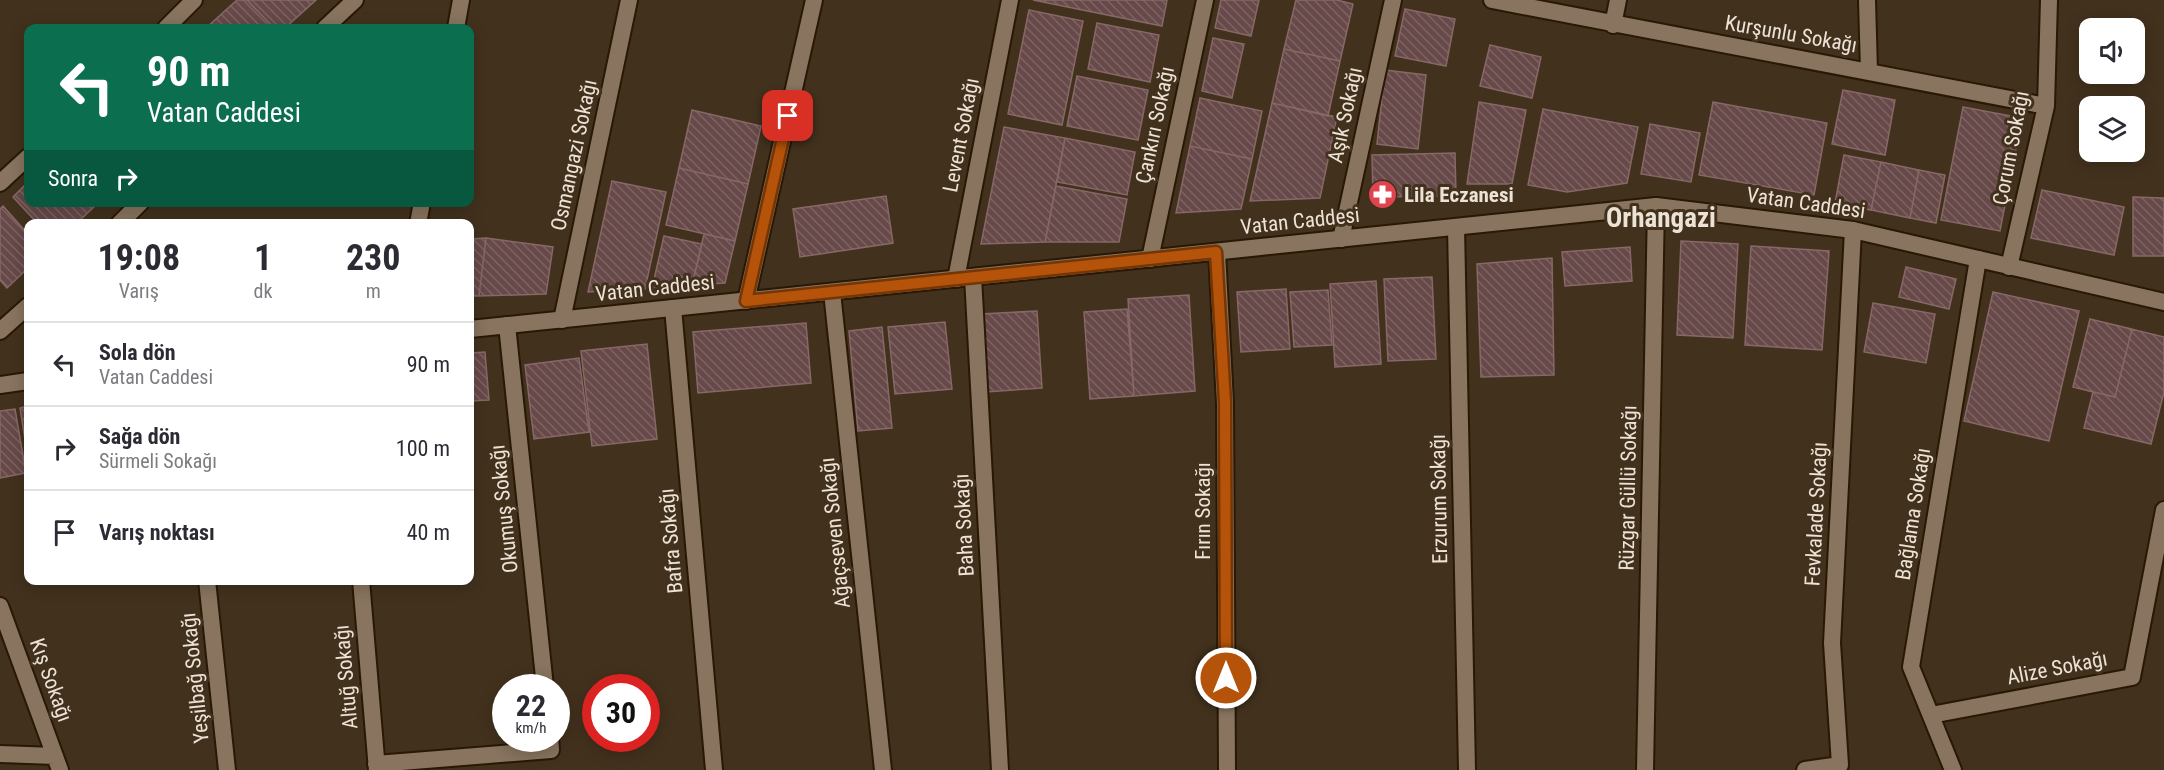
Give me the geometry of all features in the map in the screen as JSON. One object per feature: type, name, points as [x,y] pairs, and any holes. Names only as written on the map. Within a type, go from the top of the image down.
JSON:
[{"type":"street","points":[[170,24],[194,0]]},
{"type":"street","points":[[329,24],[356,0]]},
{"type":"street","points":[[457,24],[461,0]]},
{"type":"street","name":"Osmangazi Sokağı","points":[[562,320],[629,0]]},
{"type":"street","points":[[746,301],[814,0]]},
{"type":"street","name":"Levent Sokağı","points":[[965,278],[1010,0]]},
{"type":"street","name":"Çankırı Sokağı","points":[[1150,259],[1204,0]]},
{"type":"street","name":"Aşık Sokağı","points":[[1341,239],[1393,0]]},
{"type":"street","name":"Kurşunlu Sokağı","points":[[1492,0],[2046,106]]},
{"type":"street","points":[[1613,24],[1618,0]]},
{"type":"street","points":[[1867,0],[1869,72]]},
{"type":"street","name":"Çorum Sokağı","points":[[2009,267],[2046,106],[2049,0]]},
{"type":"street","points":[[0,183],[24,160]]},
{"type":"street","name":"Vatan Caddesi","points":[[474,329],[1656,206],[1853,230],[2164,303]]},
{"type":"street","name":"Rüzgar Güllü Sokağı","points":[[1646,770],[1656,206]]},
{"type":"street","points":[[124,219],[136,207]]},
{"type":"street","name":"Erzurum Sokağı","points":[[1456,227],[1467,770]]},
{"type":"street","name":"Fevkalade Sokağı","points":[[1805,770],[1840,765],[1832,643],[1853,230]]},
{"type":"street","name":"Fırın Sokağı","points":[[1216,252],[1225,402],[1227,770]]},
{"type":"street","name":"Bağlama Sokağı","points":[[1953,770],[1911,667],[1978,259]]},
{"type":"street","name":"Baha Sokağı","points":[[965,278],[1000,770]]},
{"type":"street","name":"Ağaçseven Sokağı","points":[[832,292],[883,770]]},
{"type":"street","name":"Bafra Sokağı","points":[[673,308],[714,770]]},
{"type":"street","points":[[0,331],[24,310]]},
{"type":"street","name":"Okumuş Sokağı","points":[[507,325],[544,674]]},
{"type":"street","points":[[0,385],[24,382]]},
{"type":"street","name":"Alize Sokağı","points":[[1931,715],[2132,677],[2164,510]]},
{"type":"street","name":"Yeşilbağ Sokağı","points":[[208,585],[227,770]]},
{"type":"street","name":"Altuğ Sokağı","points":[[361,585],[377,767]]},
{"type":"street","name":"Kış Sokağı","points":[[0,606],[57,763]]},
{"type":"street","points":[[377,767],[531,752]]},
{"type":"street","points":[[0,754],[57,763]]},
{"type":"building","points":[[237,0],[247,0],[270,24],[210,24]]},
{"type":"building","points":[[247,0],[316,0],[289,24],[270,24]]},
{"type":"building","points":[[1033,0],[1167,0],[1162,26]]},
{"type":"building","points":[[1221,0],[1259,0],[1251,36],[1215,28]]},
{"type":"building","points":[[1296,0],[1337,0],[1353,4],[1340,61],[1284,49]]},
{"type":"building","points":[[1405,9],[1455,19],[1446,66],[1395,56]]},
{"type":"building","points":[[1029,10],[1083,21],[1062,125],[1008,114]]},
{"type":"building","points":[[1097,23],[1159,35],[1150,82],[1088,69]]},
{"type":"building","points":[[1213,38],[1244,44],[1232,98],[1202,91]]},
{"type":"building","points":[[1490,45],[1541,57],[1532,98],[1480,86]]},
{"type":"building","points":[[1284,49],[1340,61],[1328,116],[1272,103]]},
{"type":"building","points":[[1385,70],[1426,75],[1418,149],[1377,144]]},
{"type":"building","points":[[1077,76],[1148,90],[1138,140],[1067,126]]},
{"type":"building","points":[[1843,90],[1895,100],[1885,155],[1832,144]]},
{"type":"building","points":[[1200,98],[1262,111],[1252,159],[1190,146]]},
{"type":"building","points":[[1479,102],[1526,110],[1512,184],[1467,184]]},
{"type":"building","points":[[1713,102],[1827,123],[1814,195],[1699,175]]},
{"type":"building","points":[[1272,103],[1337,117],[1320,198],[1250,201]]},
{"type":"building","points":[[1963,107],[2022,118],[2000,231],[1941,220]]},
{"type":"building","points":[[1543,109],[1638,127],[1627,183],[1567,192],[1528,185]]},
{"type":"building","points":[[692,110],[761,126],[748,184],[679,168]]},
{"type":"building","points":[[1650,124],[1700,133],[1691,182],[1641,174]]},
{"type":"building","points":[[1004,127],[1065,138],[1045,242],[981,244]]},
{"type":"building","points":[[1065,138],[1135,152],[1127,195],[1057,182]]},
{"type":"building","points":[[1190,146],[1252,159],[1241,209],[1176,213]]},
{"type":"building","points":[[1455,153],[1456,196],[1373,197],[1372,155]]},
{"type":"building","points":[[1844,155],[1881,162],[1871,210],[1835,203]]},
{"type":"building","points":[[1881,162],[1919,170],[1910,218],[1871,210]]},
{"type":"building","points":[[679,168],[748,184],[735,241],[666,225]]},
{"type":"building","points":[[1919,170],[1945,175],[1936,223],[1910,218]]},
{"type":"building","points":[[612,181],[666,192],[645,289],[588,292]]},
{"type":"building","points":[[24,186],[24,207],[94,207],[81,219],[33,219],[13,197]]},
{"type":"building","points":[[1056,186],[1127,199],[1119,242],[1045,242]]},
{"type":"building","points":[[2042,190],[2124,207],[2114,255],[2031,238]]},
{"type":"building","points":[[886,196],[893,243],[800,257],[793,209]]},
{"type":"building","points":[[2133,197],[2164,198],[2164,256],[2133,256]]},
{"type":"building","points":[[3,206],[24,230],[24,272],[7,288],[0,280],[0,209]]},
{"type":"building","points":[[704,234],[735,241],[725,283],[692,285]]},
{"type":"building","points":[[664,236],[702,244],[692,285],[652,288]]},
{"type":"building","points":[[486,238],[553,247],[546,294],[479,296]]},
{"type":"building","points":[[486,238],[479,296],[474,296],[474,239]]},
{"type":"building","points":[[1681,241],[1738,244],[1733,338],[1677,335]]},
{"type":"building","points":[[1751,246],[1829,251],[1822,350],[1745,345]]},
{"type":"building","points":[[1630,247],[1632,281],[1565,286],[1562,252]]},
{"type":"building","points":[[1552,258],[1554,375],[1481,377],[1477,264]]},
{"type":"building","points":[[1906,267],[1956,279],[1949,309],[1899,297]]},
{"type":"building","points":[[1432,277],[1436,359],[1388,361],[1384,279]]},
{"type":"building","points":[[1376,281],[1381,364],[1335,367],[1330,284]]},
{"type":"building","points":[[1286,289],[1290,349],[1241,352],[1237,292]]},
{"type":"building","points":[[1328,290],[1332,345],[1294,347],[1290,292]]},
{"type":"building","points":[[1993,292],[2079,311],[2049,441],[1964,421]]},
{"type":"building","points":[[1189,295],[1195,391],[1134,396],[1128,299]]},
{"type":"building","points":[[1873,303],[1935,314],[1926,363],[1864,352]]},
{"type":"building","points":[[1127,309],[1134,396],[1090,399],[1084,312]]},
{"type":"building","points":[[1037,311],[1042,388],[986,392],[981,314]]},
{"type":"building","points":[[2090,319],[2164,337],[2164,392],[2151,444],[2084,428],[2093,392],[2073,387]]},
{"type":"building","points":[[2090,319],[2132,329],[2115,397],[2073,387]]},
{"type":"building","points":[[945,322],[952,389],[895,394],[888,327]]},
{"type":"building","points":[[806,323],[811,383],[698,393],[693,332]]},
{"type":"building","points":[[882,327],[892,428],[858,431],[849,331]]},
{"type":"building","points":[[647,344],[657,439],[592,446],[581,351]]},
{"type":"building","points":[[485,352],[489,400],[474,401],[474,353]]},
{"type":"building","points":[[579,358],[589,432],[534,439],[525,365]]},
{"type":"building","points":[[24,407],[24,434],[20,408]]},
{"type":"building","points":[[15,409],[24,473],[0,478],[0,411]]},
{"type":"place","name":"Lila Eczanesi","points":[[1383,195]]},
{"type":"district","name":"Orhangazi","points":[[1661,218]]},
{"type":"route","points":[[788,116],[746,301],[1216,252],[1225,402],[1226,678]]}]
